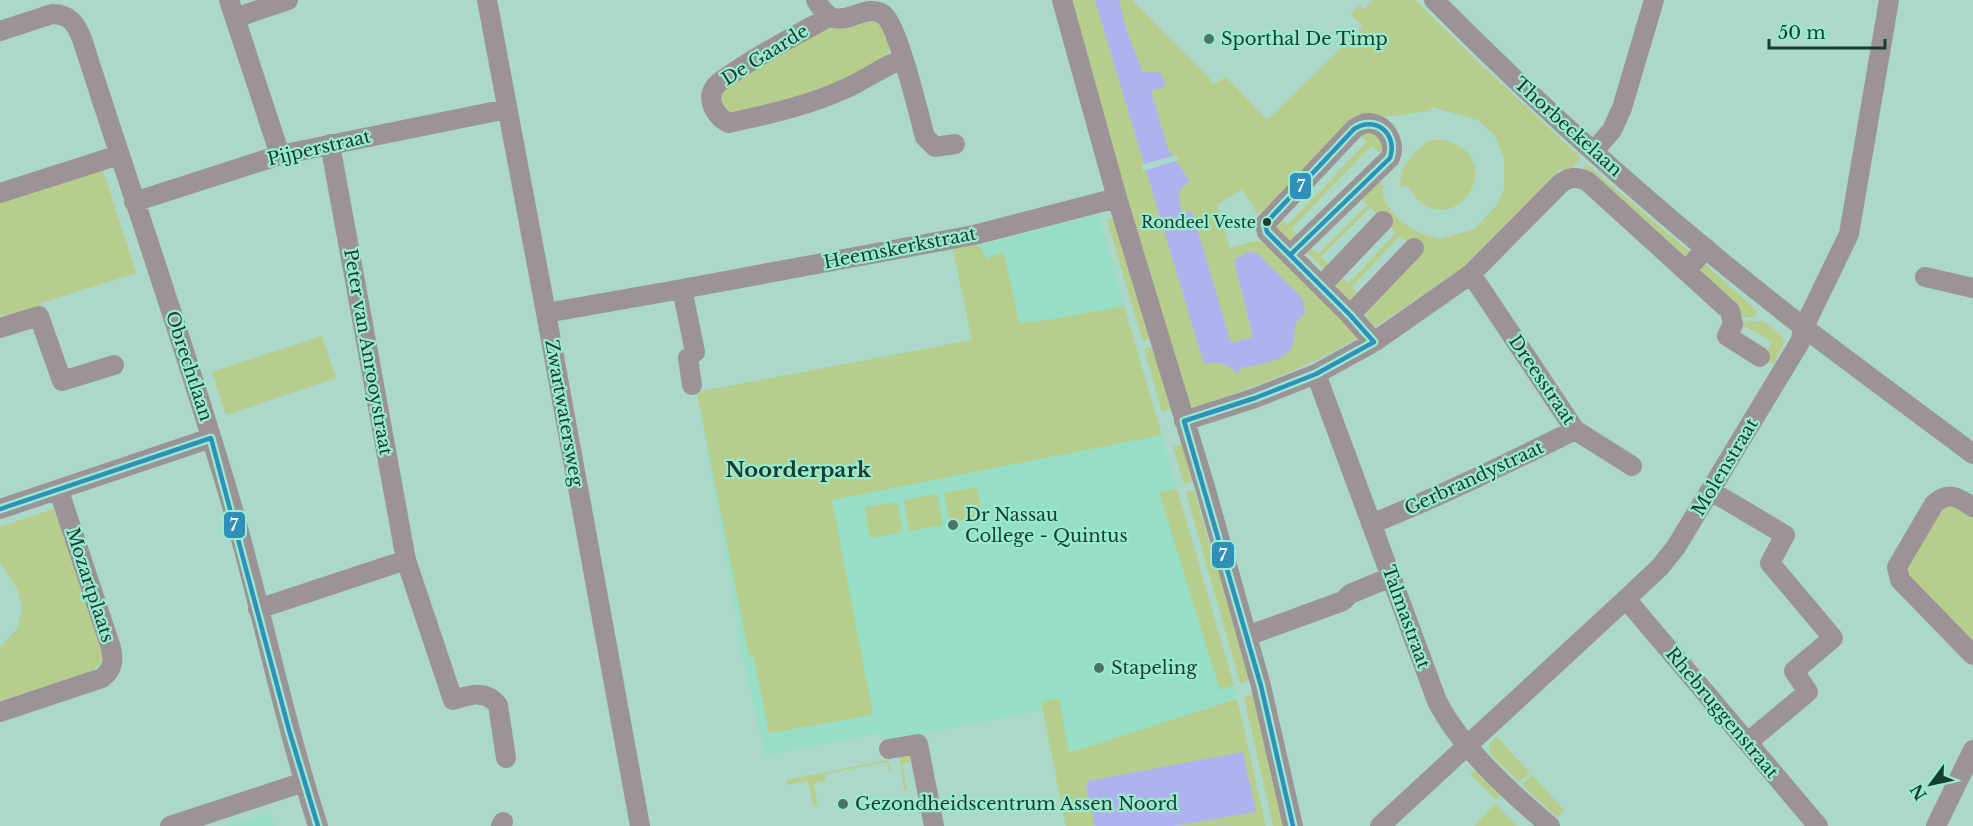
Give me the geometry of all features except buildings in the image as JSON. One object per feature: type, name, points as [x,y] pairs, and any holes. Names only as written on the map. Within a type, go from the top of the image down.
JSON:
[{"type":"street","points":[[280,155],[232,9],[288,0]]},
{"type":"street","name":"Zwartwatersweg","points":[[487,0],[639,826]]},
{"type":"street","name":"De Gaarde","points":[[816,0],[829,17],[836,19],[875,10],[882,12],[892,24],[925,137],[935,147],[955,144]]},
{"type":"street","points":[[1062,0],[1117,198],[1261,686],[1293,826]]},
{"type":"street","name":"Thorbeckelaan","points":[[1434,0],[1483,49],[1594,151],[1706,248],[1804,327],[1973,454]]},
{"type":"street","name":"Molenstraat","points":[[1380,826],[1626,599],[1677,548],[1800,342],[1804,327],[1849,234],[1889,0]]},
{"type":"street","points":[[1594,151],[1612,130],[1622,108],[1652,7]]},
{"type":"street","name":"Obrechtlaan","points":[[0,31],[52,14],[65,16],[72,20],[82,39],[212,438],[304,782],[318,826]]},
{"type":"street","name":"De Gaarde","points":[[829,17],[765,53],[714,87],[711,96],[717,114],[729,123],[802,106],[848,87],[903,59]]},
{"type":"street","name":"Pijperstraat","points":[[134,202],[280,155],[507,109]]},
{"type":"street","points":[[1290,255],[1390,158],[1393,150],[1392,142],[1389,136],[1375,124],[1363,123],[1354,129],[1265,224],[1267,232],[1374,342]]},
{"type":"street","name":"Peter van Anrooystraat","points":[[330,144],[406,560],[453,700],[478,693],[493,699],[498,705],[506,758]]},
{"type":"street","points":[[0,193],[119,154]]},
{"type":"street","name":"Thorbeckelaan","points":[[1471,274],[1560,184],[1570,178],[1579,178],[1587,182],[1730,311],[1733,324],[1727,336],[1760,357]]},
{"type":"street","name":"Heemskerkstraat","points":[[546,313],[974,235],[1117,198]]},
{"type":"street","points":[[1321,286],[1383,222]]},
{"type":"street","points":[[1350,315],[1414,248]]},
{"type":"street","points":[[1686,271],[1706,248]]},
{"type":"street","points":[[1184,421],[1255,398],[1316,374],[1374,342],[1471,274]]},
{"type":"street","name":"Dreesstraat","points":[[1471,274],[1575,430],[1632,466]]},
{"type":"street","points":[[1925,276],[1973,288]]},
{"type":"street","points":[[682,289],[694,352],[688,358],[692,385]]},
{"type":"street","points":[[0,328],[39,316],[62,381],[114,365]]},
{"type":"street","name":"Talmastraat","points":[[1316,374],[1437,701],[1452,728],[1466,746],[1550,826]]},
{"type":"street","name":"Gerbrandystraat","points":[[1371,524],[1422,504],[1575,430]]},
{"type":"street","points":[[0,509],[212,438]]},
{"type":"street","name":"Mozartplaats","points":[[0,712],[102,678],[110,672],[113,664],[111,648],[59,490]]},
{"type":"street","points":[[1712,491],[1785,535],[1770,563],[1833,638],[1794,671],[1808,692],[1748,742]]},
{"type":"street","points":[[1973,507],[1952,495],[1938,499],[1897,567],[1900,580],[1973,656]]},
{"type":"street","points":[[258,609],[406,560]]},
{"type":"street","points":[[1247,636],[1343,602],[1350,594],[1391,578]]},
{"type":"street","name":"Rhebruggenstraat","points":[[1626,599],[1818,826]]},
{"type":"street","points":[[889,750],[918,744],[934,826]]},
{"type":"street","points":[[1936,826],[1973,750]]},
{"type":"street","points":[[170,826],[304,782]]},
{"type":"shaded area","points":[[1069,0],[1095,0],[1204,364],[1222,364],[1231,368],[1238,375],[1240,368],[1293,343],[1295,327],[1298,320],[1305,314],[1234,261],[1253,338],[1231,344],[1192,211],[1182,214],[1179,195],[1182,188],[1190,181],[1168,149],[1151,91],[1166,86],[1143,73],[1126,29],[1119,0],[1132,0],[1209,78],[1213,85],[1226,77],[1267,120],[1363,27],[1351,14],[1359,5],[1363,10],[1373,0],[1415,0],[1580,159],[1569,171],[1566,172],[1561,168],[1465,266],[1374,328],[1366,318],[1369,306],[1425,249],[1414,238],[1409,244],[1400,236],[1352,287],[1360,296],[1348,299],[1337,291],[1339,275],[1348,283],[1396,233],[1389,226],[1393,220],[1383,210],[1378,215],[1370,208],[1321,257],[1329,265],[1325,270],[1306,251],[1310,247],[1318,254],[1367,205],[1360,197],[1375,179],[1385,187],[1382,190],[1386,204],[1399,220],[1417,232],[1440,239],[1473,230],[1497,205],[1504,188],[1504,158],[1495,136],[1478,120],[1432,107],[1431,111],[1383,117],[1262,213],[1257,213],[1242,189],[1217,205],[1230,248],[1254,241],[1265,242],[1361,336],[1303,366],[1195,409],[1190,407],[1187,400]]},
{"type":"shaded area","points":[[877,19],[890,46],[889,52],[883,59],[829,87],[737,115],[726,112],[722,104],[721,92],[733,79],[741,78],[821,30],[842,24],[847,28]]},
{"type":"shaded area","points":[[1375,131],[1383,148],[1380,153],[1371,146],[1291,229],[1299,237],[1289,241],[1276,229],[1279,217],[1287,225],[1367,142],[1359,134]]},
{"type":"shaded area","points":[[1440,139],[1463,148],[1474,163],[1475,179],[1468,195],[1456,206],[1440,210],[1423,204],[1407,185],[1400,187],[1402,170],[1415,152],[1428,141]]},
{"type":"shaded area","points":[[1587,165],[1692,254],[1683,256],[1580,172]]},
{"type":"shaded area","points":[[102,167],[136,273],[41,303],[39,309],[0,316],[0,201]]},
{"type":"shaded area","name":"Dr Nassau College - Quintus","points":[[1098,215],[1244,728],[1057,763],[1045,709],[885,741],[880,733],[765,755],[744,659],[697,392],[972,340],[954,252]]},
{"type":"shaded area","points":[[1115,217],[1150,339],[1143,342],[1107,220]]},
{"type":"shaded area","points":[[975,245],[981,247],[986,259],[989,256],[1004,253],[1019,323],[1030,321],[1031,323],[1124,306],[1162,435],[832,500],[873,715],[769,733],[753,652],[750,660],[697,392],[972,340],[953,249]]},
{"type":"shaded area","points":[[1704,263],[1758,312],[1753,317],[1737,317],[1700,276],[1699,269]]},
{"type":"shaded area","points":[[1763,321],[1782,336],[1784,343],[1773,365],[1763,358],[1772,342],[1744,326],[1737,336],[1740,322]]},
{"type":"shaded area","points":[[322,336],[336,378],[226,415],[212,372]]},
{"type":"shaded area","points":[[1155,346],[1173,408],[1162,411],[1144,349]]},
{"type":"shaded area","points":[[1183,444],[1193,481],[1184,484],[1173,447]]},
{"type":"shaded area","points":[[977,487],[982,517],[950,523],[944,493]]},
{"type":"shaded area","points":[[1177,489],[1234,685],[1220,690],[1159,492]]},
{"type":"shaded area","points":[[1194,490],[1210,546],[1213,545],[1250,680],[1240,683],[1186,492]]},
{"type":"shaded area","points":[[937,494],[943,525],[909,531],[904,500]]},
{"type":"shaded area","points":[[1944,499],[1973,514],[1973,642],[1905,579],[1902,563]]},
{"type":"shaded area","points":[[897,502],[903,532],[870,538],[865,507]]},
{"type":"shaded area","points":[[56,508],[103,655],[94,670],[0,701],[0,647],[18,628],[22,608],[18,590],[0,562],[0,527]]},
{"type":"shaded area","points":[[1255,694],[1285,826],[1273,826],[1244,697]]},
{"type":"shaded area","points":[[1059,698],[1069,753],[1237,699],[1266,826],[1174,826],[1256,812],[1086,786],[1095,826],[1066,826],[1041,702]]},
{"type":"shaded area","points":[[1497,737],[1530,773],[1519,782],[1491,755],[1489,745]]},
{"type":"shaded area","points":[[910,752],[916,761],[902,764],[907,790],[904,790],[899,754]]},
{"type":"shaded area","points":[[888,760],[891,771],[889,771],[887,762],[825,774],[826,781],[814,783],[818,806],[814,807],[808,781],[787,785],[786,780]]},
{"type":"shaded area","points":[[1478,767],[1504,792],[1496,800],[1470,774]]},
{"type":"shaded area","points":[[1532,775],[1564,810],[1558,818],[1522,785]]},
{"type":"shaded area","points":[[1494,803],[1517,826],[1475,826]]},
{"type":"shaded area","points":[[270,814],[274,826],[230,826]]},
{"type":"water","points":[[1095,0],[1119,0],[1126,29],[1143,72],[1161,73],[1166,86],[1151,91],[1168,149],[1190,181],[1180,191],[1182,213],[1192,211],[1231,343],[1253,337],[1234,260],[1248,252],[1257,253],[1304,302],[1305,314],[1296,323],[1294,343],[1289,351],[1279,358],[1240,368],[1238,375],[1223,364],[1204,364]]},
{"type":"water","points":[[1243,752],[1256,812],[1173,826],[1095,826],[1086,786],[1088,781]]},
{"type":"pier","points":[[1176,155],[1179,160],[1143,171],[1141,165]]},
{"type":"transit line","name":"7","points":[[1290,255],[1390,158],[1391,141],[1383,129],[1370,124],[1354,129],[1265,224],[1267,232],[1374,342],[1316,374],[1255,398],[1184,421],[1261,686],[1293,826]]},
{"type":"transit line","name":"7","points":[[0,509],[211,438],[289,730],[318,826]]},
{"type":"place","name":"Sporthal De Timp","points":[[1209,39]]},
{"type":"place","name":"Rondeel Veste","points":[[1267,222]]},
{"type":"place","name":"Dr Nassau College - Quintus","points":[[953,525]]},
{"type":"place","name":"Stapeling","points":[[1099,668]]},
{"type":"place","name":"Gezondheidscentrum Assen Noord","points":[[843,804]]},
{"type":"district","name":"Noorderpark","points":[[798,470]]}]
